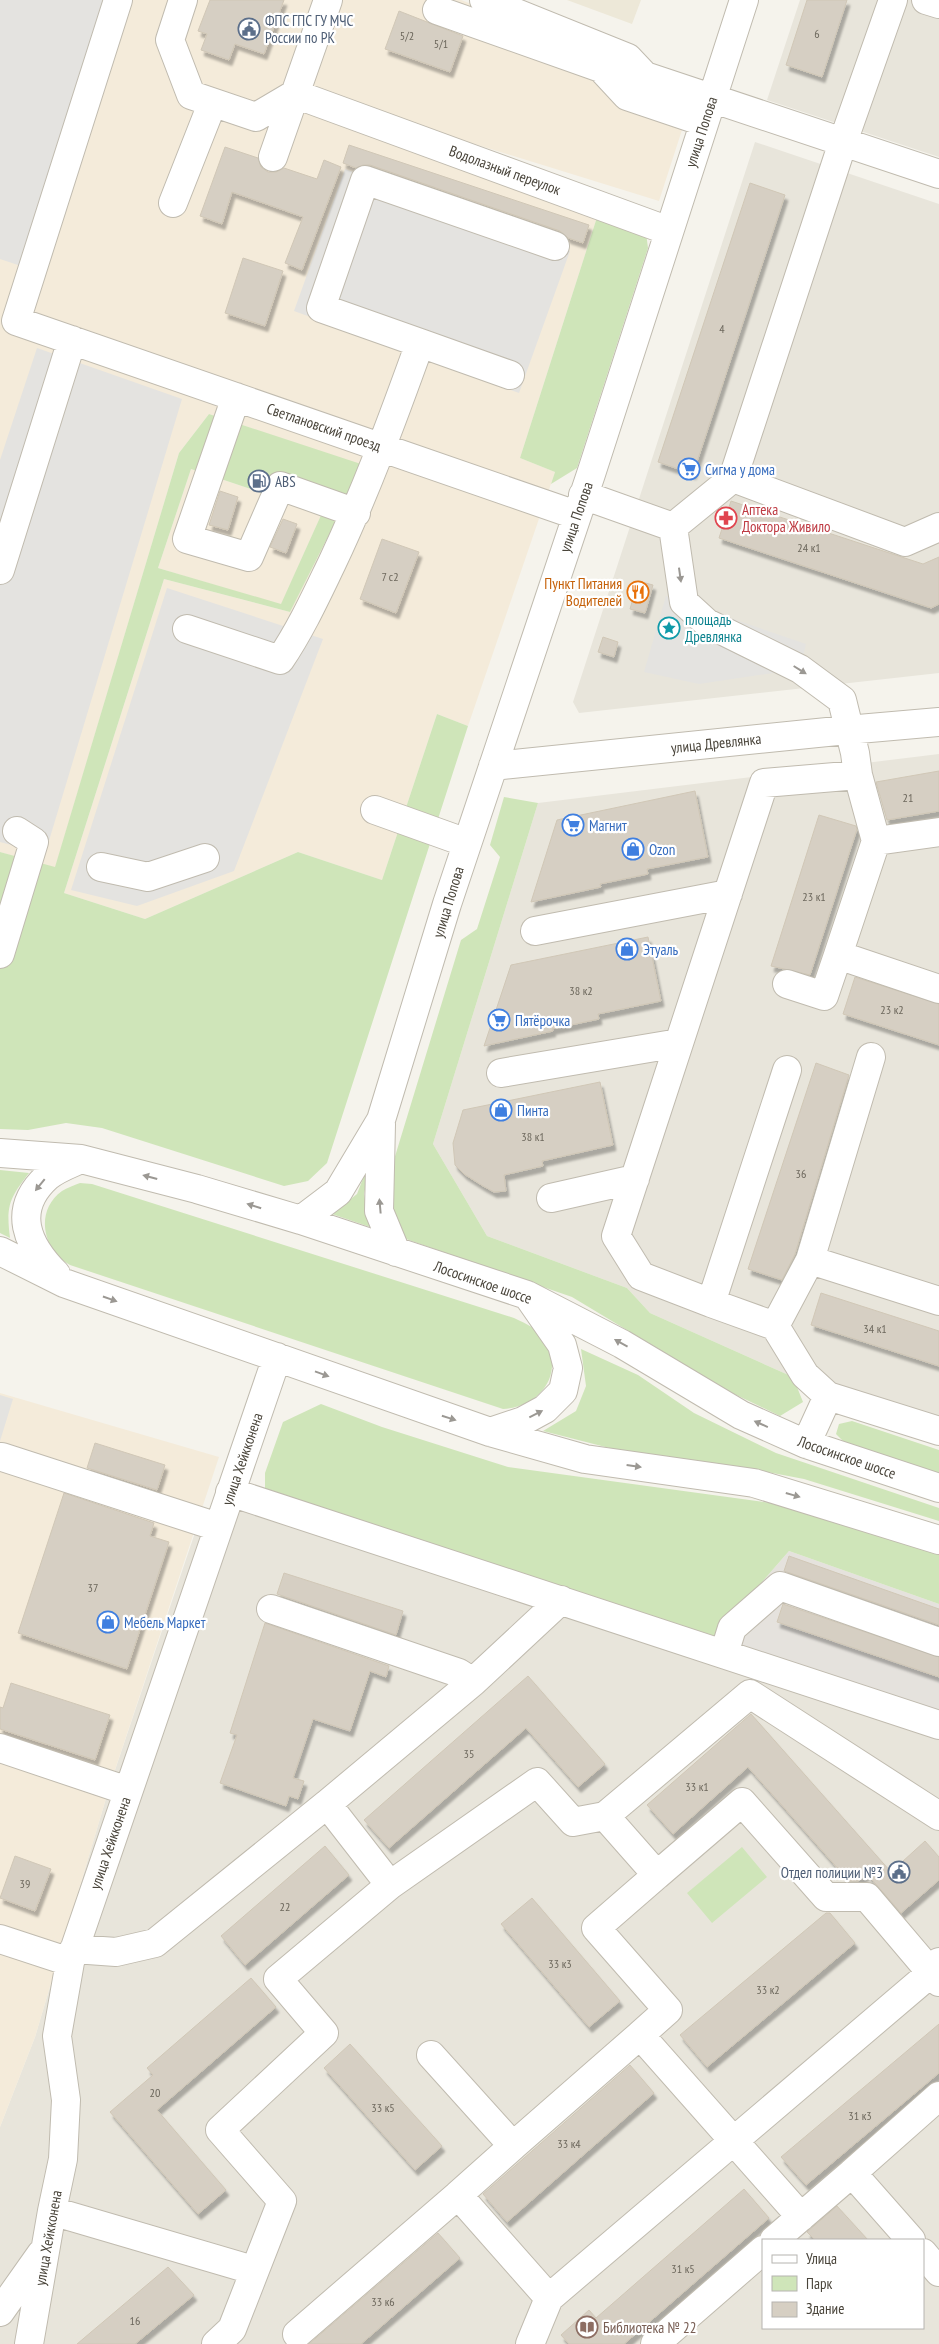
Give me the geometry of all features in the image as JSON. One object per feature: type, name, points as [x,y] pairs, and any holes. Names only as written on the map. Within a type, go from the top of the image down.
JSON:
[{"type":"street","points":[[8,318],[118,0]]},
{"type":"street","points":[[183,0],[170,40],[191,95],[212,104],[256,117],[295,94]]},
{"type":"street","points":[[273,157],[328,0]]},
{"type":"street","points":[[484,0],[628,58],[645,76],[708,111]]},
{"type":"street","name":"улица Попова","points":[[301,1220],[338,1192],[381,1120],[467,843],[580,505],[744,0]]},
{"type":"street","points":[[787,984],[824,996],[876,841],[858,775],[855,753],[842,700],[800,669],[707,623],[684,602],[673,527],[733,478],[843,142],[893,0]]},
{"type":"street","points":[[926,0],[939,4]]},
{"type":"street","points":[[437,10],[601,68],[627,96],[708,111],[843,142],[939,174]]},
{"type":"street","name":"Водолазный переулок","points":[[295,94],[669,231]]},
{"type":"street","points":[[173,203],[212,104]]},
{"type":"street","points":[[510,375],[321,308],[365,180],[555,246]]},
{"type":"street","name":"Светлановский проезд","points":[[8,318],[383,448],[580,505],[673,527]]},
{"type":"street","points":[[0,570],[72,340]]},
{"type":"street","points":[[187,629],[280,660],[300,632],[356,513],[383,448],[420,343]]},
{"type":"street","points":[[236,397],[187,539],[249,557],[280,486],[356,513]]},
{"type":"street","points":[[733,478],[905,542],[939,527]]},
{"type":"street","name":"улица Древлянка","points":[[492,766],[939,722]]},
{"type":"street","points":[[858,775],[764,783],[616,1236],[641,1276],[775,1326],[805,1375],[828,1396],[939,1430]]},
{"type":"street","points":[[375,810],[467,843]]},
{"type":"street","points":[[0,954],[34,842],[16,831]]},
{"type":"street","points":[[876,841],[939,832]]},
{"type":"street","points":[[101,867],[148,877],[205,858]]},
{"type":"street","points":[[535,931],[728,894]]},
{"type":"street","points":[[838,955],[939,989]]},
{"type":"street","points":[[501,1073],[679,1043]]},
{"type":"street","points":[[775,1326],[810,1260],[871,1057]]},
{"type":"street","points":[[711,1303],[787,1070]]},
{"type":"street","name":"улица Попова","points":[[381,1120],[379,1211],[396,1252]]},
{"type":"street","name":"Лососинское шоссе","points":[[0,1153],[81,1159],[198,1189],[301,1220],[527,1295],[622,1344],[741,1414],[806,1444],[939,1488]]},
{"type":"street","points":[[64,1283],[32,1246],[28,1236],[29,1199],[47,1177],[81,1159]]},
{"type":"street","points":[[552,1198],[635,1179]]},
{"type":"street","points":[[0,1251],[64,1283],[490,1432],[586,1459],[754,1483],[939,1540]]},
{"type":"street","points":[[810,1260],[939,1301]]},
{"type":"street","points":[[490,1432],[523,1421],[545,1409],[564,1391],[568,1368],[562,1344],[527,1295]]},
{"type":"street","name":"улица Хейкконена","points":[[29,2344],[45,2248],[63,2159],[66,2100],[57,2036],[72,1956],[276,1357]]},
{"type":"street","points":[[806,1444],[828,1396]]},
{"type":"street","points":[[2,1457],[218,1528]]},
{"type":"street","points":[[230,1492],[939,1724]]},
{"type":"street","points":[[724,1654],[732,1628],[780,1586],[939,1642]]},
{"type":"street","points":[[0,1939],[72,1956],[116,1952],[155,1943],[327,1804],[473,1682],[561,1600]]},
{"type":"street","points":[[271,1609],[459,1673],[473,1682]]},
{"type":"street","points":[[216,2344],[232,2329],[282,2201],[220,2130],[324,2033],[278,1979],[390,1886],[537,1782],[573,1822],[605,1816],[776,1671]]},
{"type":"street","points":[[750,1694],[939,1816]]},
{"type":"street","points":[[0,1748],[128,1791]]},
{"type":"street","points":[[297,2334],[668,2010],[596,1928],[742,1802],[826,1897],[867,1897],[937,1972],[734,2140],[549,2298],[532,2343]]},
{"type":"street","points":[[327,1804],[390,1886]]},
{"type":"street","points":[[605,1816],[657,1875]]},
{"type":"street","points":[[640,2035],[801,2217]]},
{"type":"street","points":[[431,2055],[513,2146]]},
{"type":"street","points":[[775,2239],[939,2096]]},
{"type":"street","points":[[852,2173],[910,2239]]},
{"type":"street","points":[[458,2195],[549,2298]]},
{"type":"street","points":[[52,2210],[254,2270]]},
{"type":"street","points":[[0,2312],[45,2248]]},
{"type":"street","points":[[655,2344],[762,2251]]},
{"type":"street","points":[[924,2254],[939,2272]]},
{"type":"shaded area","points":[[0,0],[461,0],[596,52],[692,99],[659,201],[339,102],[599,211],[520,458],[555,472],[468,726],[437,714],[382,880],[298,852],[145,919],[64,893],[164,579],[290,612],[363,466],[209,414],[179,453],[55,868],[0,852]]},
{"type":"shaded area","points":[[0,0],[113,0],[24,267],[0,259]]},
{"type":"shaded area","points":[[567,0],[641,0],[632,24]]},
{"type":"shaded area","points":[[800,0],[939,0],[939,157],[767,100]]},
{"type":"shaded area","points":[[755,142],[939,204],[939,673],[579,713],[573,702]]},
{"type":"shaded area","points":[[345,169],[570,251],[519,393],[294,311]]},
{"type":"shaded area","points":[[37,348],[182,399],[45,854],[0,842],[0,460]]},
{"type":"shaded area","points":[[191,469],[322,513],[281,605],[158,568]]},
{"type":"shaded area","points":[[167,588],[323,639],[234,871],[137,906],[71,890]]},
{"type":"shaded area","points":[[666,596],[806,644],[800,669],[699,684],[644,672]]},
{"type":"shaded area","points":[[939,754],[939,1422],[793,1377],[650,1313],[627,1288],[487,1236],[433,1144],[538,803]]},
{"type":"shaded area","points":[[0,1393],[219,1457],[110,1785],[35,2037],[0,2127]]},
{"type":"shaded area","points":[[0,1395],[13,1399],[0,1441]]},
{"type":"shaded area","points":[[202,1512],[257,1512],[939,1737],[939,2344],[0,2344],[0,2127],[35,2037],[110,1785]]},
{"type":"shaded area","points":[[789,1551],[939,1604],[939,1712],[714,1637]]},
{"type":"green space","points":[[599,211],[646,233],[648,248],[577,468],[551,484],[555,472],[520,458]]},
{"type":"green space","points":[[209,414],[364,465],[290,612],[164,579],[64,893],[145,919],[298,852],[382,880],[437,714],[468,726],[327,1163],[308,1181],[284,1186],[102,1128],[66,1123],[28,1130],[0,1129],[0,852],[55,867],[179,453]],"holes":[[[191,469],[322,513],[281,604],[158,568]]]},
{"type":"green space","points":[[504,797],[538,803],[433,1144],[487,1236],[627,1288],[650,1313],[793,1377],[803,1402],[780,1416],[730,1392],[572,1297],[406,1239],[389,1209],[393,1163],[461,940],[477,929],[500,857],[490,845]]},
{"type":"green space","points":[[373,1153],[364,1194],[370,1227],[332,1214],[357,1194]]},
{"type":"green space","points":[[0,1170],[29,1173],[10,1203],[8,1218],[10,1238],[0,1233]]},
{"type":"green space","points":[[80,1183],[92,1184],[514,1318],[536,1330],[547,1345],[552,1358],[552,1370],[548,1382],[531,1401],[503,1409],[70,1265],[61,1259],[48,1241],[45,1220],[53,1199],[62,1191]]},
{"type":"green space","points":[[581,1349],[638,1375],[694,1413],[776,1453],[939,1508],[939,1521],[804,1479],[746,1468],[625,1452],[543,1431],[576,1411],[586,1386]]},
{"type":"green space","points":[[321,1404],[382,1427],[508,1467],[793,1506],[939,1554],[939,1604],[789,1551],[714,1637],[265,1490],[265,1473],[283,1422]]},
{"type":"green space","points":[[852,1421],[939,1450],[939,1474],[845,1443],[836,1434],[839,1424]]},
{"type":"green space","points":[[742,1847],[767,1877],[712,1923],[687,1893]]},
{"type":"building","points":[[210,0],[284,0],[264,54],[235,44],[229,60],[201,50],[207,34],[198,31]]},
{"type":"building","points":[[807,0],[847,0],[822,77],[786,65]]},
{"type":"building","points":[[399,11],[463,36],[450,72],[385,49]]},
{"type":"building","points":[[349,145],[589,225],[583,243],[568,238],[560,231],[370,165],[356,168],[343,163]]},
{"type":"building","points":[[225,147],[258,158],[261,167],[268,172],[276,172],[284,168],[317,179],[324,160],[341,167],[302,270],[285,263],[303,217],[232,192],[222,224],[200,216]]},
{"type":"building","points":[[750,183],[785,195],[693,474],[658,462]]},
{"type":"building","points":[[243,258],[283,271],[265,326],[225,313]]},
{"type":"building","points":[[220,491],[238,497],[228,530],[209,525]]},
{"type":"building","points":[[731,501],[923,564],[939,557],[939,604],[931,608],[719,538]]},
{"type":"building","points":[[283,519],[297,524],[286,553],[270,547]]},
{"type":"building","points":[[382,539],[419,552],[396,613],[360,599]]},
{"type":"building","points":[[638,581],[653,585],[645,613],[630,609]]},
{"type":"building","points":[[603,637],[618,642],[614,657],[598,652]]},
{"type":"building","points":[[939,771],[939,811],[887,820],[876,782]]},
{"type":"building","points":[[695,791],[708,857],[647,869],[648,874],[600,884],[601,887],[531,902],[557,820]]},
{"type":"building","points":[[819,815],[856,826],[857,829],[810,975],[771,966]]},
{"type":"building","points":[[648,937],[661,1001],[598,1014],[599,1019],[484,1046],[511,965]]},
{"type":"building","points":[[855,977],[939,1004],[939,1045],[843,1014]]},
{"type":"building","points":[[816,1063],[849,1075],[795,1254],[782,1280],[748,1269]]},
{"type":"building","points":[[600,1082],[613,1145],[542,1161],[543,1166],[504,1175],[506,1191],[494,1192],[464,1174],[455,1165],[453,1143],[463,1110]]},
{"type":"building","points":[[821,1293],[939,1331],[939,1366],[811,1325]]},
{"type":"building","points":[[95,1443],[165,1465],[157,1490],[87,1468]]},
{"type":"building","points":[[64,1493],[154,1523],[150,1536],[169,1542],[127,1669],[18,1633]]},
{"type":"building","points":[[789,1556],[939,1609],[939,1625],[784,1571]]},
{"type":"building","points":[[284,1573],[403,1611],[396,1635],[277,1594]]},
{"type":"building","points":[[783,1604],[939,1657],[939,1677],[777,1622]]},
{"type":"building","points":[[265,1623],[389,1666],[386,1677],[370,1671],[350,1731],[313,1719],[293,1778],[304,1781],[298,1799],[289,1796],[286,1806],[220,1783],[237,1735],[230,1733]]},
{"type":"building","points":[[528,1676],[605,1764],[578,1787],[526,1728],[389,1848],[364,1820]]},
{"type":"building","points":[[11,1683],[110,1715],[95,1760],[0,1729],[0,1707],[3,1708]]},
{"type":"building","points":[[751,1714],[891,1872],[925,1841],[939,1857],[939,1880],[901,1913],[867,1874],[858,1881],[849,1881],[748,1767],[673,1834],[647,1805]]},
{"type":"building","points":[[325,1846],[349,1875],[245,1965],[221,1936]]},
{"type":"building","points":[[15,1856],[51,1869],[35,1911],[0,1898]]},
{"type":"building","points":[[532,1898],[620,2001],[589,2027],[501,1924]]},
{"type":"building","points":[[826,1913],[830,1913],[855,1943],[707,2067],[680,2035]]},
{"type":"building","points":[[251,1978],[276,2007],[157,2110],[226,2190],[198,2214],[110,2112],[153,2075],[147,2068]]},
{"type":"building","points":[[939,2024],[939,2073],[806,2185],[781,2157]]},
{"type":"building","points":[[350,2044],[442,2146],[415,2170],[324,2068]]},
{"type":"building","points":[[630,2065],[654,2093],[507,2222],[483,2194]]},
{"type":"building","points":[[744,2189],[769,2218],[624,2344],[569,2344],[561,2335],[589,2310],[596,2318]]},
{"type":"building","points":[[837,2206],[867,2239],[814,2239],[807,2232]]},
{"type":"building","points":[[438,2233],[460,2258],[361,2344],[309,2344]]},
{"type":"building","points":[[168,2267],[194,2295],[135,2344],[77,2344]]},
{"type":"place","name":"ФПС ГПС ГУ МЧС России по РК","points":[[249,29]]},
{"type":"place","name":"Сигма у дома","points":[[689,469]]},
{"type":"place","name":"ABS","points":[[259,481]]},
{"type":"place","name":"Аптека Доктора Живило","points":[[726,518]]},
{"type":"place","name":"Пункт Питания Водителей","points":[[638,592]]},
{"type":"place","name":"площадь Древлянка","points":[[669,628]]},
{"type":"place","name":"Магнит","points":[[573,825]]},
{"type":"place","name":"Ozon","points":[[633,849]]},
{"type":"place","name":"Этуаль","points":[[627,949]]},
{"type":"place","name":"Пятёрочка","points":[[499,1020]]},
{"type":"place","name":"Пинта","points":[[501,1110]]},
{"type":"place","name":"Мебель Маркет","points":[[108,1622]]},
{"type":"place","name":"Отдел полиции №3","points":[[899,1872]]},
{"type":"place","name":"Библиотека № 22","points":[[587,2327]]}]
